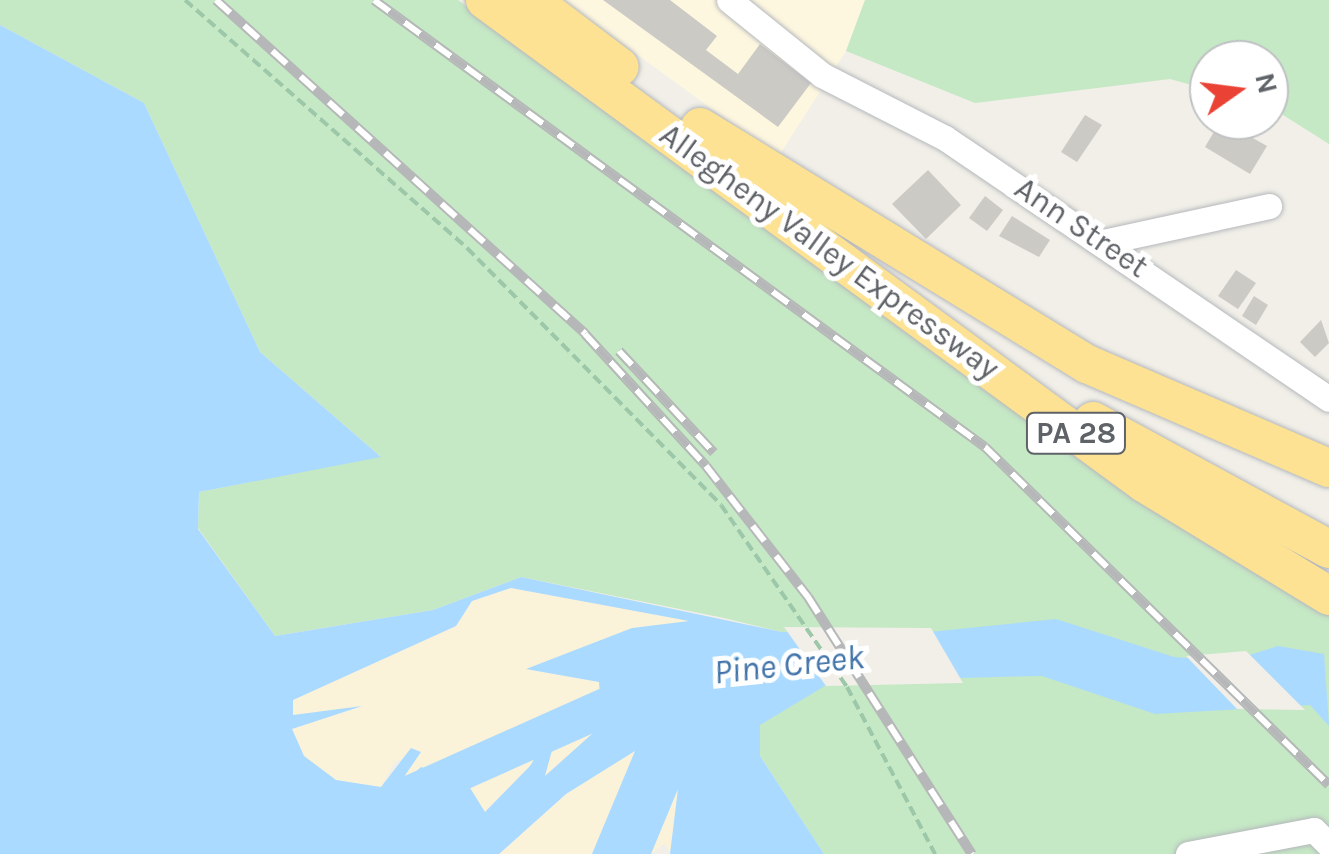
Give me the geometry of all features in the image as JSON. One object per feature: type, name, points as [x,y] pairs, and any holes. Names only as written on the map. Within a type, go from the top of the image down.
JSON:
[{"type":"highway","name":"Allegheny Valley Expressway","points":[[485,0],[1144,483],[1329,596]]},
{"type":"highway","name":"Allegheny Valley Expressway","points":[[531,0],[718,140],[1086,364],[1329,468]]},
{"type":"highway","points":[[834,256],[1087,418],[1329,549]]},
{"type":"highway","points":[[1086,364],[1329,494]]},
{"type":"street","name":"Ann Street","points":[[729,0],[822,75],[945,138],[1329,399]]},
{"type":"street","points":[[1103,242],[1269,206]]},
{"type":"street","points":[[1188,854],[1314,830],[1329,845]]},
{"type":"path","points":[[186,0],[606,381],[790,596],[847,687],[935,854]]},
{"type":"shaded area","points":[[562,0],[865,0],[846,51],[778,157]]},
{"type":"green space","points":[[0,0],[458,0],[1127,492],[1329,611],[1329,854],[824,854],[760,756],[760,724],[816,689],[782,632],[724,618],[521,577],[433,610],[275,636],[198,528],[199,492],[380,456],[260,352],[144,103],[0,25]]},
{"type":"green space","points":[[865,0],[1329,0],[1329,144],[1289,119],[1289,40],[1189,40],[1189,84],[1170,79],[975,103],[846,51]]},
{"type":"sand","points":[[511,588],[692,621],[528,670],[600,682],[602,725],[544,777],[560,718],[530,766],[484,812],[392,794],[420,752],[394,762],[381,788],[336,780],[304,756],[292,729],[361,707],[292,716],[293,700],[456,626],[472,601]]},
{"type":"sand","points":[[636,750],[592,854],[499,854],[566,794]]},
{"type":"sand","points":[[678,787],[670,854],[665,843],[651,854]]},
{"type":"water","points":[[0,25],[144,103],[260,352],[381,457],[199,492],[198,529],[275,636],[433,610],[521,577],[782,632],[919,633],[1056,619],[1174,657],[1230,661],[1278,646],[1324,654],[1329,726],[1310,705],[1155,714],[1042,676],[833,681],[760,725],[760,756],[824,854],[670,854],[678,789],[651,854],[592,854],[635,751],[566,794],[499,854],[0,854]],"holes":[[[511,588],[689,621],[632,628],[526,669],[599,682],[602,725],[545,776],[562,714],[530,766],[485,812],[467,783],[421,767],[393,793],[421,752],[411,748],[381,787],[336,780],[304,756],[292,729],[362,706],[293,715],[293,700],[456,626],[472,601]]]},
{"type":"pier","points":[[784,627],[931,628],[963,683],[826,686]]},
{"type":"pier","points":[[1246,651],[1305,710],[1237,709],[1186,656]]},
{"type":"building","points":[[603,0],[670,0],[717,36],[706,50],[738,74],[760,44],[811,83],[778,127]]},
{"type":"building","points":[[1085,115],[1102,125],[1077,162],[1061,152]]},
{"type":"building","points":[[1209,140],[1256,140],[1267,146],[1250,174],[1205,147]]},
{"type":"building","points":[[928,170],[961,205],[926,239],[892,204]]},
{"type":"building","points":[[985,196],[1003,210],[987,231],[969,218]]},
{"type":"building","points":[[1012,216],[1050,240],[1039,257],[999,236]]},
{"type":"building","points":[[1236,270],[1256,283],[1238,309],[1218,296]]},
{"type":"building","points":[[1254,296],[1268,305],[1256,325],[1242,316]]},
{"type":"building","points":[[1321,320],[1329,343],[1315,357],[1300,342]]},
{"type":"waterway","name":"Pine Creek","points":[[404,797],[646,689]]},
{"type":"railway","points":[[216,0],[585,334],[706,466],[808,597],[972,854]]},
{"type":"railway","points":[[374,0],[985,447],[1329,785]]},
{"type":"railway","points":[[619,351],[714,453]]}]
